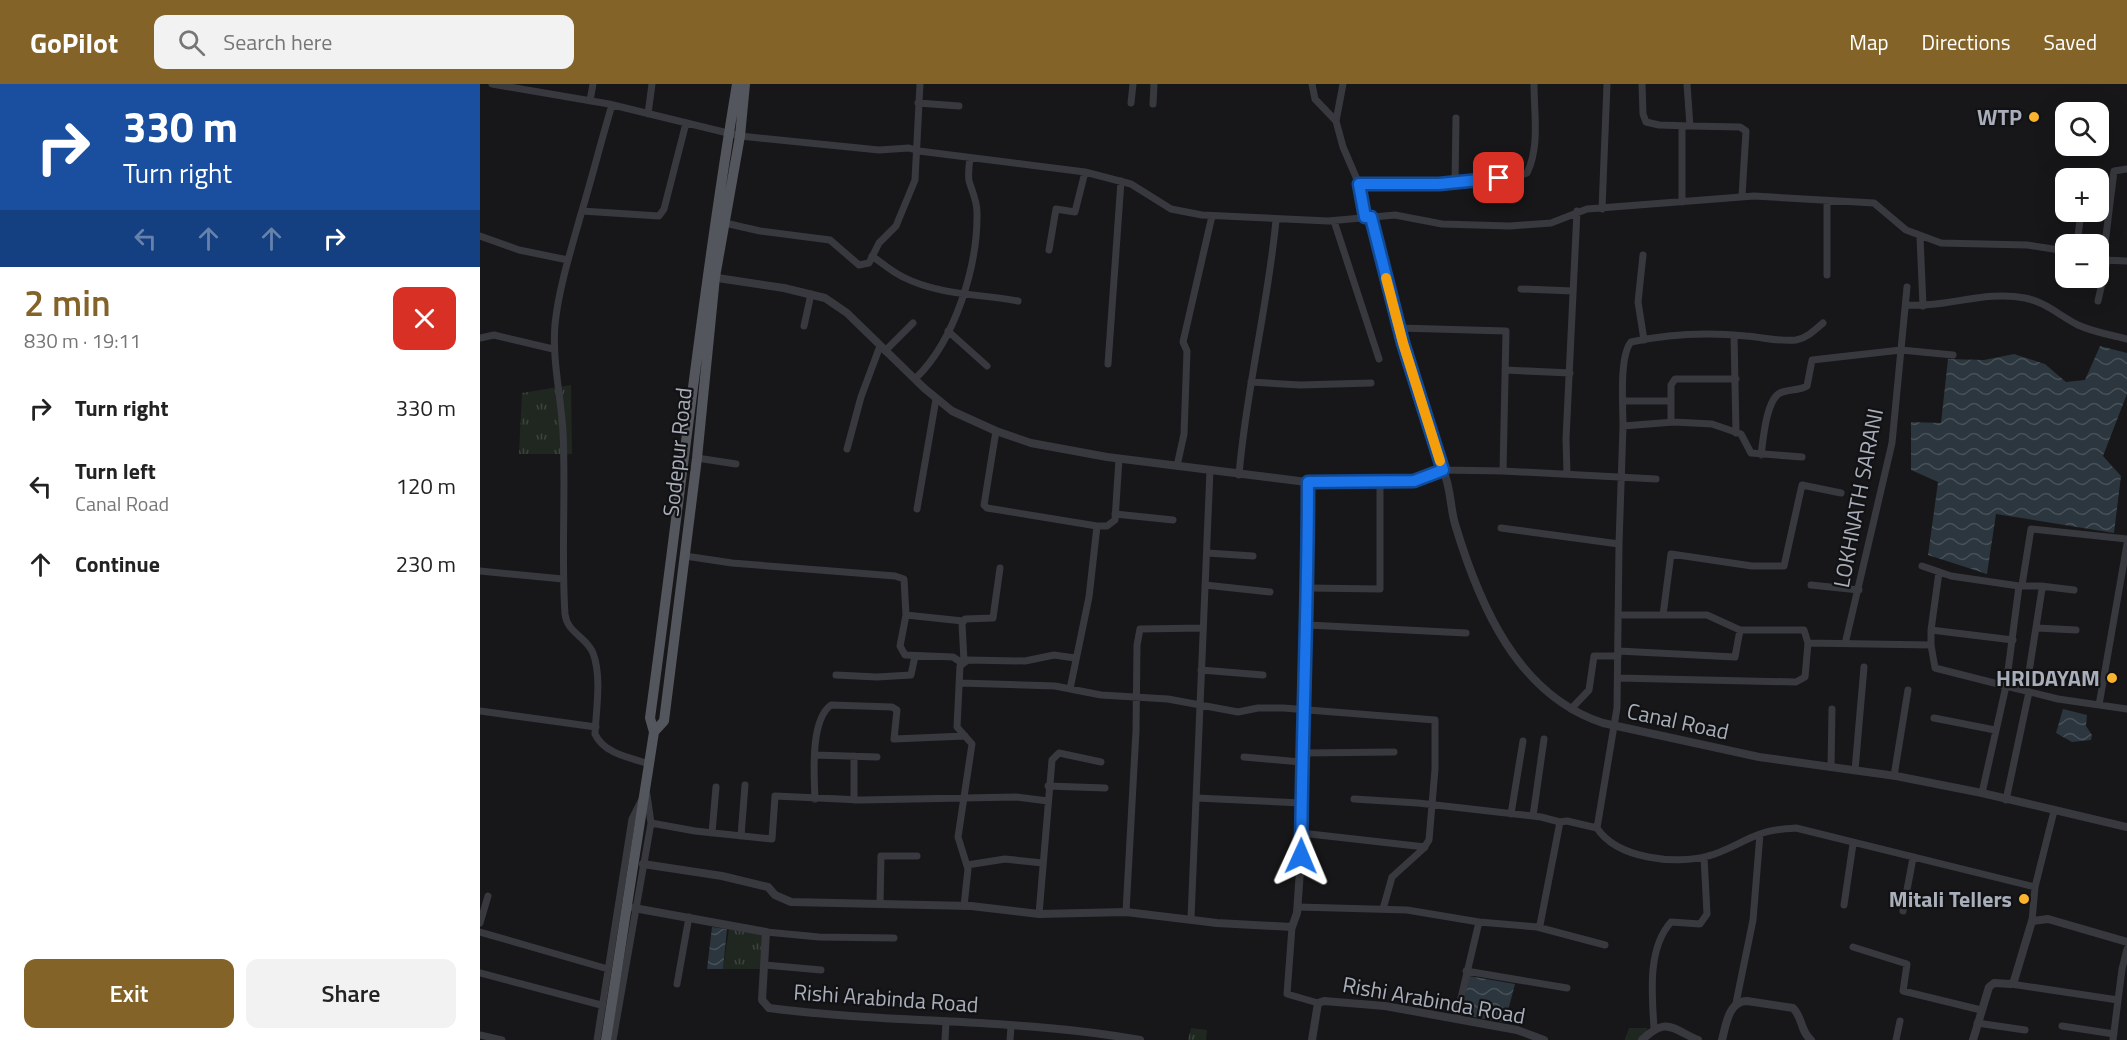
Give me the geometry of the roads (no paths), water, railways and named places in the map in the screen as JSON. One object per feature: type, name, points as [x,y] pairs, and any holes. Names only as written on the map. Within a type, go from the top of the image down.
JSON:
[{"type":"main road","points":[[654,732],[650,718],[711,277],[735,135],[737,84]]},
{"type":"main road","name":"Sodepur Road","points":[[606,1040],[646,822],[646,789],[654,732],[664,721],[697,458],[711,277],[725,223],[735,135],[746,84]]},
{"type":"street","points":[[492,84],[612,105],[735,135],[879,150],[909,148],[1084,172],[1121,181],[1155,197],[1171,209],[1212,216],[1276,220],[1343,220],[1395,215],[1442,224],[1510,226],[1551,223],[1577,211],[1742,196],[1874,203],[1906,230],[1941,243],[2027,245],[2055,249]]},
{"type":"street","points":[[590,101],[593,84]]},
{"type":"street","points":[[648,114],[652,84]]},
{"type":"street","points":[[725,223],[760,231],[830,240],[859,264],[869,263],[879,243],[896,225],[915,180],[920,84]]},
{"type":"street","points":[[1131,103],[1133,84]]},
{"type":"street","points":[[1152,104],[1154,84]]},
{"type":"street","points":[[1312,84],[1315,99],[1336,121]]},
{"type":"street","points":[[1336,121],[1343,84]]},
{"type":"street","points":[[1359,184],[1399,186],[1455,183],[1516,177],[1527,173],[1532,162],[1534,147],[1534,84]]},
{"type":"street","points":[[1602,209],[1606,84]]},
{"type":"street","points":[[1642,84],[1643,114],[1646,122],[1744,128],[1742,196]]},
{"type":"street","points":[[1687,84],[1690,126]]},
{"type":"street","points":[[918,103],[959,106]]},
{"type":"street","points":[[612,105],[560,292],[553,350],[563,433],[563,579],[566,618],[573,632],[586,641],[593,651],[596,666],[596,727],[599,743],[650,764]]},
{"type":"street","points":[[1455,183],[1456,118]]},
{"type":"street","name":"Canal Road","points":[[1336,121],[1343,147],[1359,184],[1399,328],[1443,470],[1462,545],[1498,630],[1526,672],[1571,709],[1615,728],[1759,757],[1894,776],[1982,793],[2053,815],[2126,823]]},
{"type":"street","points":[[582,211],[659,216],[664,209],[686,123]]},
{"type":"street","points":[[1682,126],[1682,202]]},
{"type":"street","points":[[915,378],[930,364],[948,331],[971,269],[977,210],[969,179],[970,158]]},
{"type":"street","points":[[2106,234],[2114,171],[2127,169]]},
{"type":"street","points":[[1049,250],[1056,209],[1076,212],[1084,172]]},
{"type":"street","points":[[1108,364],[1121,181]]},
{"type":"street","points":[[1827,201],[1827,275]]},
{"type":"street","points":[[1567,474],[1566,439],[1577,211]]},
{"type":"street","points":[[1177,466],[1186,413],[1185,333],[1212,216]]},
{"type":"street","points":[[1239,475],[1243,426],[1276,220]]},
{"type":"street","points":[[1334,220],[1379,359]]},
{"type":"street","points":[[480,236],[519,250],[568,260]]},
{"type":"street","points":[[1920,237],[1923,306]]},
{"type":"street","points":[[1643,255],[1638,302],[1644,340]]},
{"type":"street","points":[[872,256],[903,278],[962,295],[979,294],[1018,301]]},
{"type":"street","points":[[2109,260],[2127,261]]},
{"type":"street","points":[[711,277],[825,298],[847,313],[936,399],[952,411],[996,431],[1031,443],[1119,459],[1308,482],[1421,480],[1443,470],[1656,479]]},
{"type":"street","name":"LOKHNATH SARANI","points":[[1845,644],[1892,443],[1907,287]]},
{"type":"street","points":[[2098,301],[2100,288]]},
{"type":"street","points":[[1521,289],[1573,291]]},
{"type":"street","points":[[804,326],[811,294]]},
{"type":"street","points":[[1906,305],[1923,306],[1996,296],[2026,298],[2046,304],[2086,328],[2127,339]]},
{"type":"street","points":[[847,449],[861,397],[882,348],[913,322]]},
{"type":"street","points":[[1597,828],[1615,728],[1623,401],[1627,346],[1631,342],[1662,335],[1734,335],[1774,341],[1797,340],[1806,337],[1823,323]]},
{"type":"street","points":[[1399,328],[1506,331],[1503,471]]},
{"type":"street","points":[[948,331],[987,366]]},
{"type":"street","points":[[480,338],[494,335],[553,350]]},
{"type":"street","points":[[1734,335],[1736,433]]},
{"type":"street","points":[[1761,455],[1764,429],[1774,397],[1780,392],[1807,386],[1812,360],[1901,350],[1953,355]]},
{"type":"street","points":[[1505,370],[1570,373]]},
{"type":"street","points":[[1671,422],[1671,385],[1675,379],[1736,379]]},
{"type":"street","points":[[1251,382],[1300,385],[1371,383]]},
{"type":"street","points":[[917,509],[936,399]]},
{"type":"street","points":[[1623,401],[1671,401]]},
{"type":"street","points":[[1623,426],[1671,422],[1712,424],[1744,438],[1751,453],[1802,457]]},
{"type":"street","points":[[996,431],[985,507],[1097,526],[1112,523],[1115,514],[1119,459]]},
{"type":"street","points":[[697,458],[736,464]]},
{"type":"street","points":[[1191,918],[1210,470]]},
{"type":"street","points":[[1308,588],[1380,589],[1380,480]]},
{"type":"street","points":[[1308,482],[1308,625],[1301,758],[1302,804],[1298,907],[1292,927],[1287,994],[1318,1003]]},
{"type":"street","points":[[1662,615],[1671,554],[1752,566],[1784,566],[1802,485],[1841,493]]},
{"type":"street","points":[[1115,514],[1173,520]]},
{"type":"street","points":[[1070,689],[1089,597],[1097,526]]},
{"type":"street","points":[[1501,528],[1619,544]]},
{"type":"street","points":[[1982,793],[2006,686],[2020,585],[2031,529],[2127,539]]},
{"type":"street","points":[[2099,705],[2127,544]]},
{"type":"street","points":[[1207,553],[1253,556]]},
{"type":"street","points":[[685,556],[724,563],[895,576],[904,579],[906,615],[901,651],[915,656],[953,657],[963,662],[1025,661],[1054,655],[1075,658]]},
{"type":"street","points":[[1922,566],[1939,572],[2020,585],[2074,590]]},
{"type":"street","points":[[906,615],[963,621],[993,618],[1000,568]]},
{"type":"street","points":[[480,572],[563,579]]},
{"type":"street","points":[[1939,572],[1931,630],[1935,668],[2028,691],[2127,709]]},
{"type":"street","points":[[1205,585],[1270,592]]},
{"type":"street","points":[[1811,585],[1859,590]]},
{"type":"street","points":[[2006,800],[2028,691],[2041,586]]},
{"type":"street","points":[[1618,678],[1796,682],[1805,677],[1808,643],[1804,630],[1740,630],[1707,615],[1619,615]]},
{"type":"street","points":[[963,621],[963,662],[959,683],[957,727],[972,744],[966,797],[958,837],[967,865],[964,906]]},
{"type":"street","points":[[1308,625],[1466,633]]},
{"type":"street","points":[[1126,912],[1137,645],[1142,627],[1203,628]]},
{"type":"street","points":[[2037,628],[2076,630]]},
{"type":"street","points":[[1571,709],[1589,690],[1594,656],[1618,654],[1735,657],[1740,630]]},
{"type":"street","points":[[1931,630],[2013,640]]},
{"type":"street","points":[[1808,643],[1931,645]]},
{"type":"street","points":[[836,675],[877,677],[910,675],[915,656]]},
{"type":"street","points":[[1855,770],[1864,667]]},
{"type":"street","points":[[1201,670],[1263,675]]},
{"type":"street","points":[[959,683],[1070,689],[1101,695],[1136,696],[1238,712],[1258,708],[1435,720],[1431,825],[1425,846],[1392,877],[1383,909]]},
{"type":"street","points":[[1894,776],[1908,690]]},
{"type":"street","points":[[815,799],[815,755],[823,715],[831,705],[892,707],[897,710],[894,739],[965,736]]},
{"type":"street","points":[[1831,767],[1832,709]]},
{"type":"street","points":[[480,719],[480,712],[596,727]]},
{"type":"street","points":[[1934,718],[1995,730]]},
{"type":"street","points":[[1533,816],[1544,739]]},
{"type":"street","points":[[1511,814],[1523,741]]},
{"type":"street","points":[[1244,757],[1301,758],[1394,752]]},
{"type":"street","points":[[1039,914],[1052,760],[1059,753],[1101,762]]},
{"type":"street","points":[[815,755],[877,757]]},
{"type":"street","points":[[854,756],[854,800]]},
{"type":"street","points":[[741,836],[745,785]]},
{"type":"street","points":[[1048,786],[1105,788]]},
{"type":"street","points":[[712,833],[716,787]]},
{"type":"street","points":[[597,1040],[632,819],[646,789]]},
{"type":"street","points":[[613,1040],[642,864],[646,822],[712,833],[773,839],[775,796],[854,800],[1016,797],[1048,801]]},
{"type":"street","points":[[1196,798],[1302,804]]},
{"type":"street","points":[[1354,799],[1533,816],[1560,822],[1567,820],[1597,828],[1625,850],[1652,858],[1704,857],[1760,834],[1796,828],[1853,844],[2035,886]]},
{"type":"street","points":[[2011,984],[2032,921],[2035,886],[2053,815]]},
{"type":"street","points":[[1537,927],[1540,925],[1560,822]]},
{"type":"street","points":[[1301,833],[1425,846]]},
{"type":"street","points":[[1722,1040],[1736,1003],[1753,920],[1760,834]]},
{"type":"street","points":[[1844,905],[1853,844]]},
{"type":"street","points":[[880,904],[881,856],[917,856]]},
{"type":"street","points":[[1654,1028],[1653,966],[1666,928],[1671,922],[1681,920],[1700,924],[1707,914],[1704,857]]},
{"type":"street","points":[[1903,911],[1913,858]]},
{"type":"street","points":[[967,865],[1005,859],[1043,863]]},
{"type":"street","points":[[642,864],[722,876],[768,887],[775,895],[791,902],[964,906],[1039,914],[1126,912],[1191,918],[1217,923],[1292,927]]},
{"type":"street","points":[[480,923],[488,896]]},
{"type":"street","points":[[1298,907],[1383,909],[1537,927],[1605,945]]},
{"type":"street","points":[[634,908],[766,932],[819,937],[894,938]]},
{"type":"street","points":[[677,984],[689,917]]},
{"type":"street","points":[[2032,921],[2048,919],[2127,942]]},
{"type":"street","points":[[1456,1019],[1479,922]]},
{"type":"street","points":[[480,932],[608,969]]},
{"type":"street","name":"Rishi Arabinda Road","points":[[766,932],[762,1000],[770,1008],[880,1019],[972,1021],[1069,1030],[1140,1040]]},
{"type":"street","points":[[1853,947],[1907,964],[1903,991],[1981,1010]]},
{"type":"street","points":[[2062,1026],[2113,1037],[2127,949]]},
{"type":"street","points":[[765,965],[821,970]]},
{"type":"street","points":[[1466,971],[1567,988]]},
{"type":"street","points":[[480,973],[601,1005]]},
{"type":"street","points":[[1975,1040],[1977,1023],[1991,984],[2011,984],[2118,1000]]},
{"type":"street","points":[[1736,1003],[1747,1000],[1793,1008],[1797,1012],[1803,1034],[1811,1040]]},
{"type":"street","name":"Rishi Arabinda Road","points":[[1312,1040],[1318,1003],[1330,1001],[1385,1006],[1517,1030],[1544,1040]]},
{"type":"street","points":[[945,1040],[946,1021]]},
{"type":"street","points":[[1896,1040],[1900,1021]]},
{"type":"street","points":[[1977,1023],[2025,1030]]},
{"type":"street","points":[[1010,1040],[1011,1026]]},
{"type":"street","points":[[1642,1040],[1654,1028],[1668,1027],[1698,1040]]},
{"type":"street","points":[[1068,1040],[1069,1030]]},
{"type":"street","points":[[480,1035],[502,1040]]},
{"type":"water","points":[[2100,346],[2127,353],[2127,394],[2103,456],[2121,476],[2114,533],[1996,514],[1987,574],[1928,555],[1938,482],[1911,470],[1911,422],[1941,423],[1948,359],[1984,360],[2014,354],[2045,364],[2066,382],[2085,380]]},
{"type":"water","points":[[2063,709],[2087,715],[2086,726],[2092,735],[2091,740],[2072,742],[2056,733]]},
{"type":"water","points":[[712,927],[727,929],[723,969],[707,969]]},
{"type":"water","points":[[1469,976],[1515,984],[1505,1022],[1461,1015]]},
{"type":"place","name":"WTP","points":[[2034,117]]},
{"type":"place","name":"HRIDAYAM","points":[[2112,678]]},
{"type":"place","name":"Mitali Tellers","points":[[2024,899]]}]
